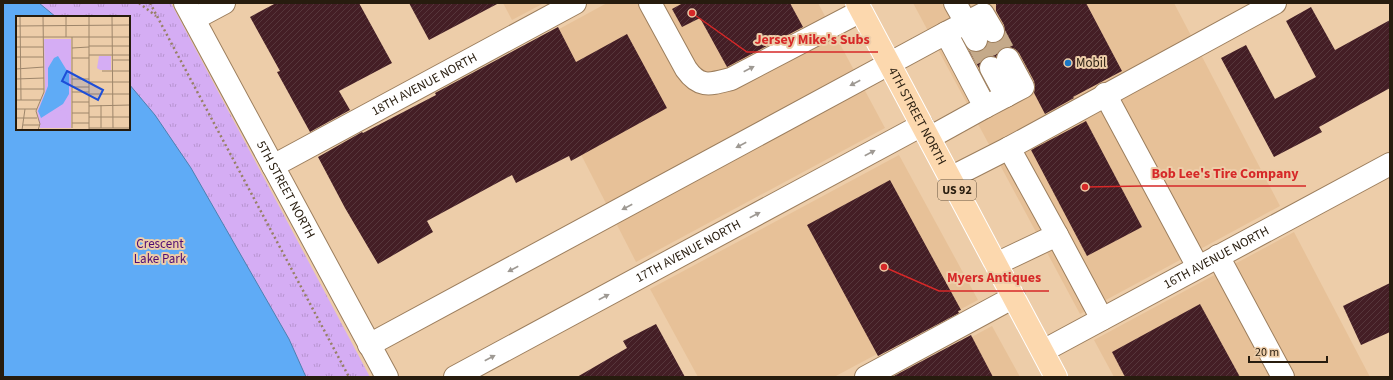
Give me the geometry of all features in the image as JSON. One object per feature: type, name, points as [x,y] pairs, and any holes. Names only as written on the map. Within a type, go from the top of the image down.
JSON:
[{"type":"main road","name":"4TH STREET NORTH","points":[[859,7],[1056,377]]},
{"type":"street","points":[[190,11],[224,3]]},
{"type":"street","name":"18TH AVENUE NORTH","points":[[273,166],[576,3]]},
{"type":"street","points":[[650,3],[692,78],[701,83],[713,83],[731,78],[859,7]]},
{"type":"street","points":[[369,345],[946,33],[978,31],[955,3]]},
{"type":"street","points":[[950,178],[1009,148],[1105,94],[1275,3]]},
{"type":"street","name":"5TH STREET NORTH","points":[[190,11],[386,377]]},
{"type":"street","points":[[946,33],[985,107]]},
{"type":"street","name":"17TH AVENUE NORTH","points":[[455,377],[925,132],[985,107],[1023,87],[999,63]]},
{"type":"street","points":[[1105,94],[1198,267]]},
{"type":"street","points":[[1009,148],[1058,235],[1102,319]]},
{"type":"street","name":"16TH AVENUE NORTH","points":[[1043,351],[1390,164]]},
{"type":"street","points":[[996,264],[1058,235]]},
{"type":"street","points":[[1218,256],[1283,377]]},
{"type":"street","points":[[866,377],[1014,297]]},
{"type":"path","points":[[138,3],[157,16]]},
{"type":"path","points":[[150,3],[349,377]]},
{"type":"shaded area","points":[[503,3],[544,3],[512,20]]},
{"type":"shaded area","points":[[607,3],[818,3],[885,128],[636,262],[526,47]]},
{"type":"shaded area","points":[[913,3],[1174,3],[1280,206],[1080,314]]},
{"type":"shaded area","points":[[899,155],[978,300],[834,377],[698,377],[650,289]]},
{"type":"shaded area","points":[[1294,232],[1370,377],[1114,377],[1094,340]]},
{"type":"shaded area","points":[[992,326],[1020,377],[898,377]]},
{"type":"green space","name":"Crescent Lake Park","points":[[3,3],[171,3],[370,377],[3,377]]},
{"type":"water","name":"Crescent Lake Park","points":[[3,3],[39,3],[55,16],[16,16],[16,130],[130,130],[130,85],[155,115],[191,168],[289,339],[306,377],[3,377]]},
{"type":"building","points":[[276,3],[359,3],[392,63],[339,91],[350,110],[310,132],[277,72],[280,71],[250,17]]},
{"type":"building","points":[[409,3],[499,3],[429,40]]},
{"type":"building","points":[[683,3],[790,3],[803,27],[727,67],[700,18],[682,27],[672,9]]},
{"type":"building","name":"Mobil","points":[[996,3],[1086,3],[1122,71],[1045,114],[1034,93],[1034,81],[1019,53],[1015,49],[1009,47],[1002,48],[996,57],[985,57],[981,61],[979,68],[969,51],[982,51],[987,47],[988,42],[999,42],[1004,37],[1004,25],[996,11]]},
{"type":"building","points":[[1311,7],[1335,50],[1390,20],[1390,88],[1319,127],[1322,132],[1274,157],[1221,58],[1246,45],[1275,99],[1316,77],[1286,21]]},
{"type":"building","points":[[558,27],[576,62],[627,34],[667,108],[571,161],[569,156],[516,183],[512,175],[427,221],[433,232],[378,264],[345,208],[318,157],[362,132],[363,133],[436,95],[435,93]]},
{"type":"building","points":[[1086,121],[1142,227],[1087,256],[1031,150]]},
{"type":"building","points":[[890,180],[961,310],[958,311],[959,313],[878,356],[807,225]]},
{"type":"building","points":[[1390,283],[1390,332],[1361,345],[1343,306]]},
{"type":"building","points":[[1200,304],[1240,377],[1125,377],[1112,352]]},
{"type":"building","points":[[656,324],[685,377],[577,377],[627,348],[623,341]]},
{"type":"building","points":[[971,335],[993,377],[892,377]]},
{"type":"tunnel","points":[[993,31],[1008,59]]},
{"type":"tunnel","points":[[976,40],[991,68]]},
{"type":"place","name":"Jersey Mike's Subs","points":[[692,13]]},
{"type":"place","name":"Mobil","points":[[1068,63]]},
{"type":"place","name":"Bob Lee's Tire Company","points":[[1085,187]]},
{"type":"place","name":"Myers Antiques","points":[[884,267]]}]
